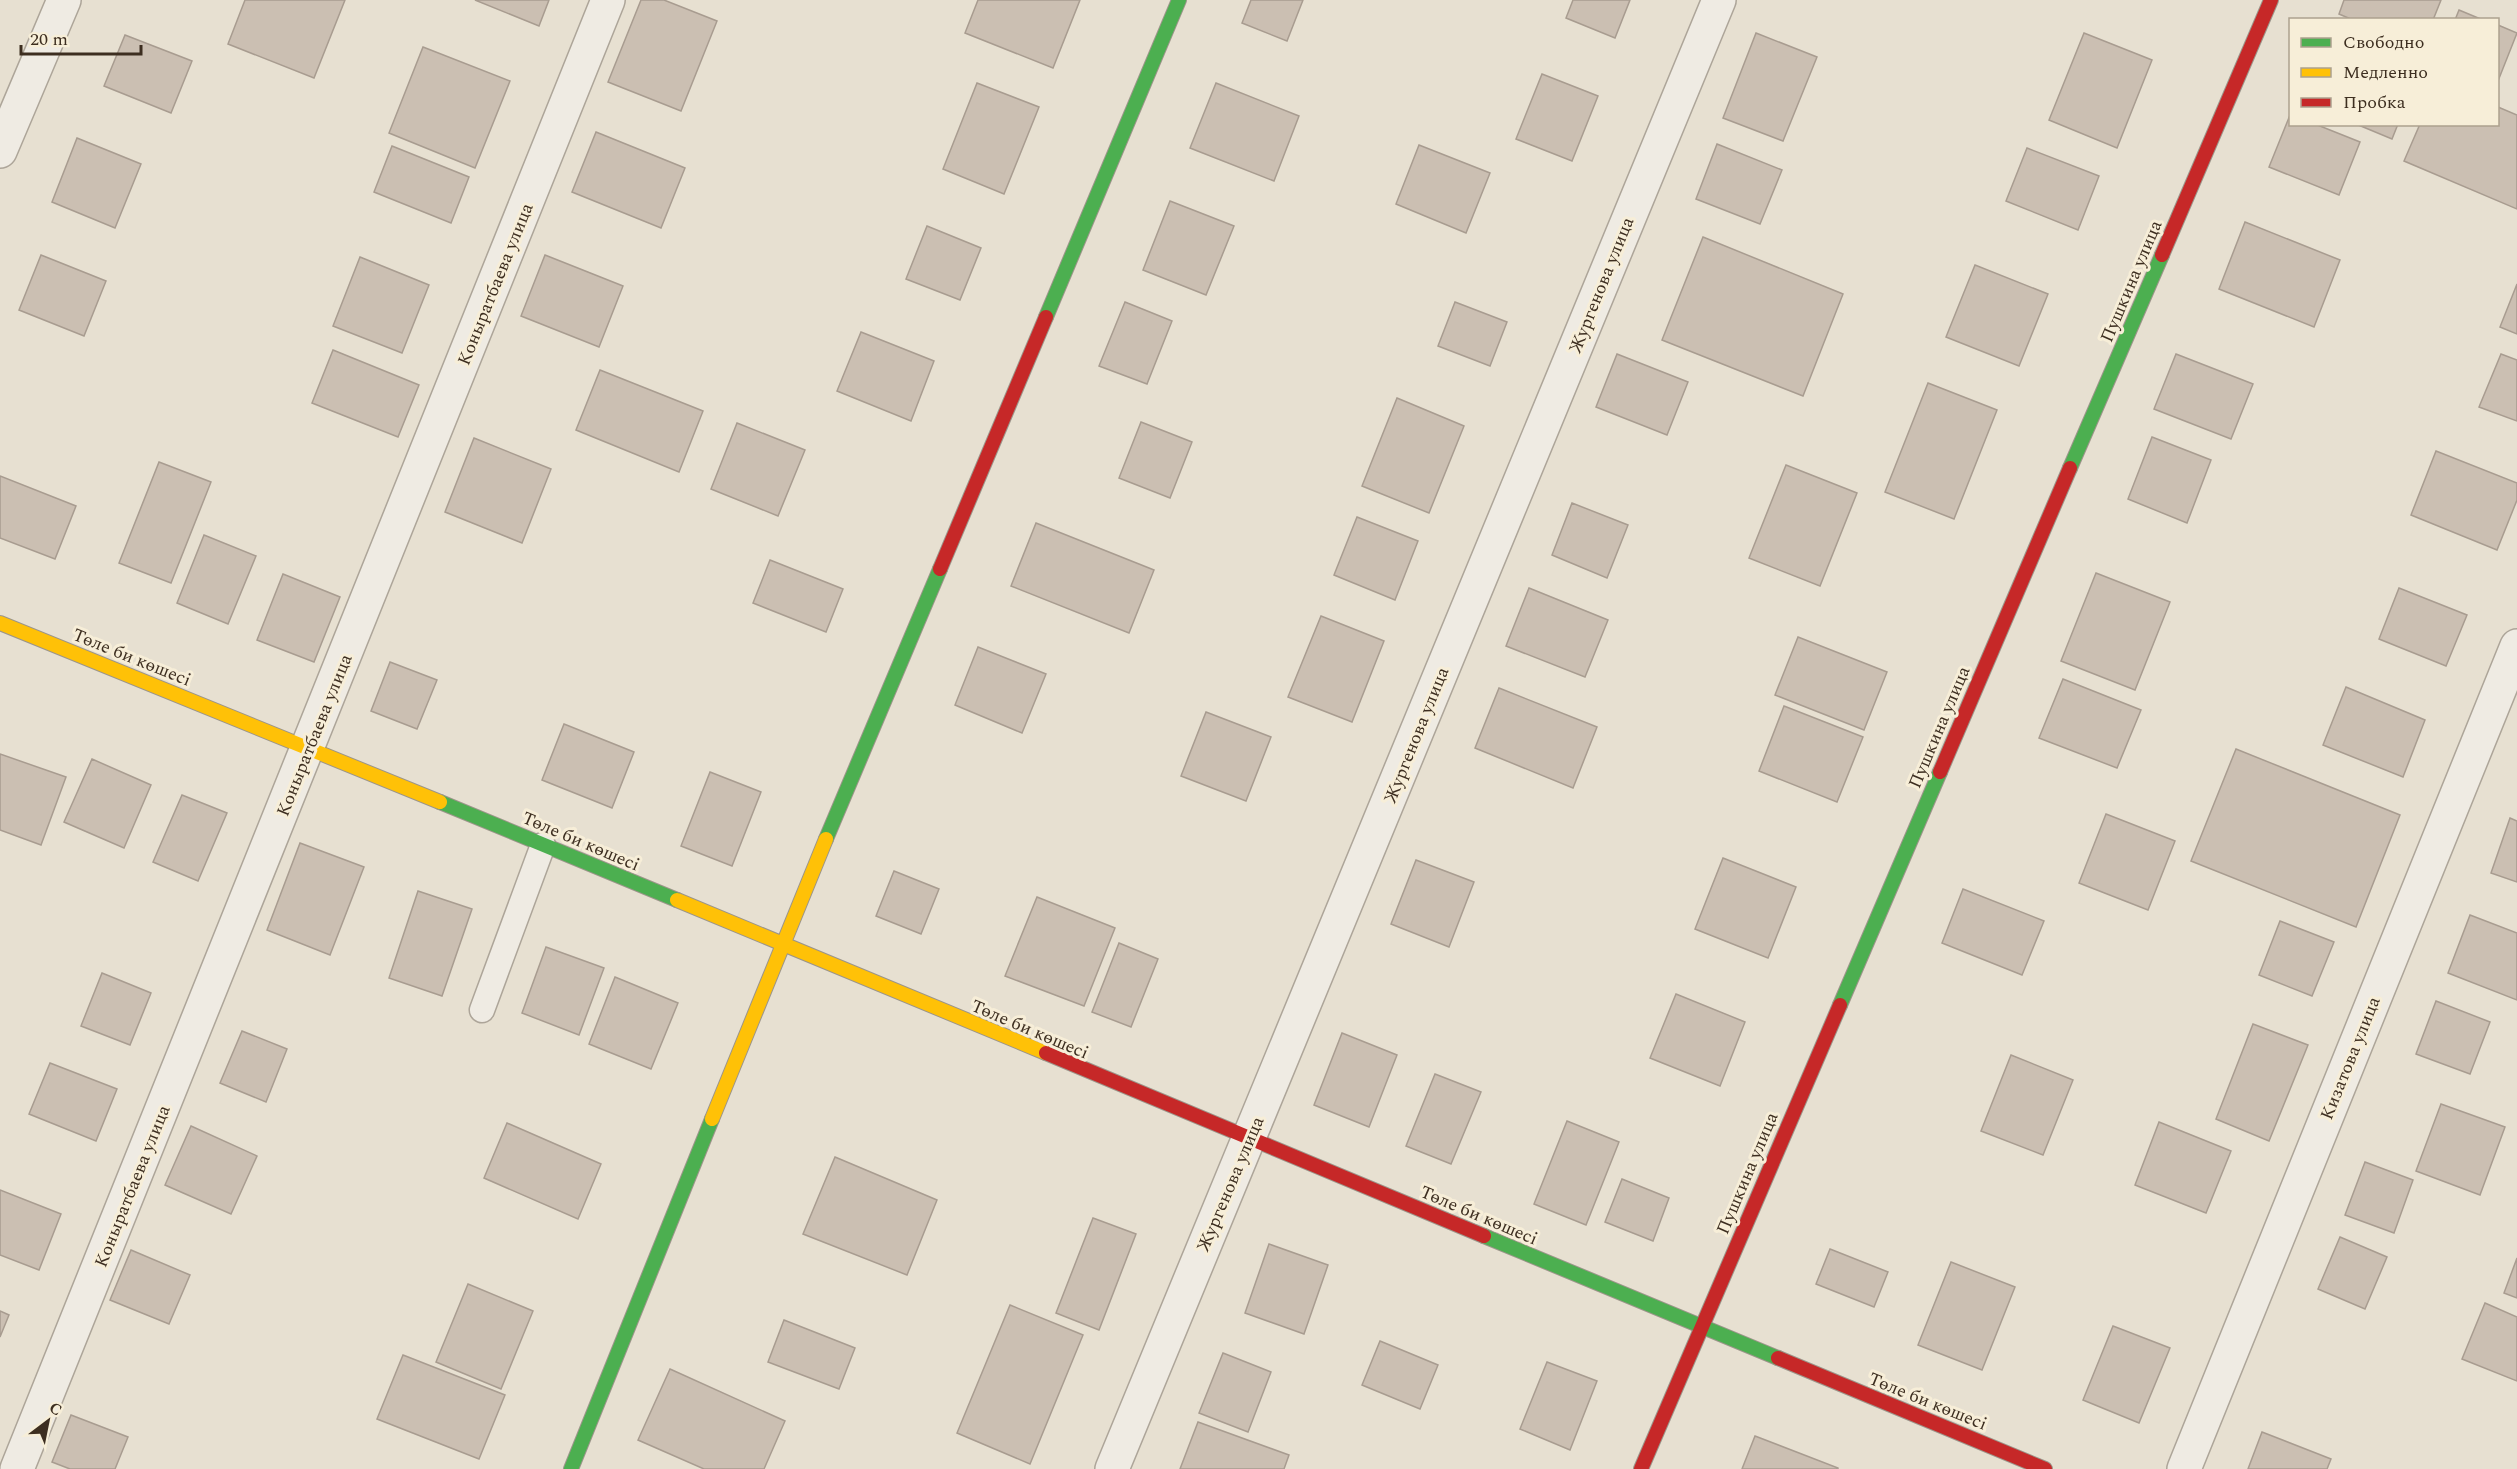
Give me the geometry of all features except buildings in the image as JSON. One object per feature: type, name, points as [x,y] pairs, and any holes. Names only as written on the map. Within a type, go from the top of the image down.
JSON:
[{"type":"street","points":[[0,151],[64,0]]},
{"type":"street","name":"Коныратбаева улица","points":[[17,1469],[608,0]]},
{"type":"street","points":[[571,1469],[782,945],[1179,0]]},
{"type":"street","name":"Жургенова улица","points":[[1112,1469],[1719,0]]},
{"type":"street","name":"Пушкина улица","points":[[1641,1469],[2271,0]]},
{"type":"street","name":"Төле би көшесі","points":[[0,623],[309,747],[2045,1469]]},
{"type":"street","name":"Кизатова улица","points":[[2184,1469],[2517,646]]},
{"type":"lane","points":[[482,1010],[543,845]]},
{"type":"traffic: fast","points":[[1046,317],[1179,0]]},
{"type":"traffic: fast","points":[[2070,468],[2162,255]]},
{"type":"traffic: fast","points":[[826,839],[940,569]]},
{"type":"traffic: fast","points":[[1840,1005],[1940,772]]},
{"type":"traffic: fast","points":[[440,802],[677,900]]},
{"type":"traffic: fast","points":[[571,1469],[712,1119]]},
{"type":"traffic: fast","points":[[1484,1236],[1778,1358]]},
{"type":"traffic: slow","points":[[0,623],[440,802]]},
{"type":"traffic: slow","points":[[712,1119],[826,839]]},
{"type":"traffic: slow","points":[[677,900],[1046,1053]]},
{"type":"traffic: jam","points":[[2162,255],[2271,0]]},
{"type":"traffic: jam","points":[[940,569],[1046,317]]},
{"type":"traffic: jam","points":[[1940,772],[2070,468]]},
{"type":"traffic: jam","points":[[1641,1469],[1840,1005]]},
{"type":"traffic: jam","points":[[1046,1053],[1484,1236]]},
{"type":"traffic: jam","points":[[1778,1358],[2045,1469]]}]
